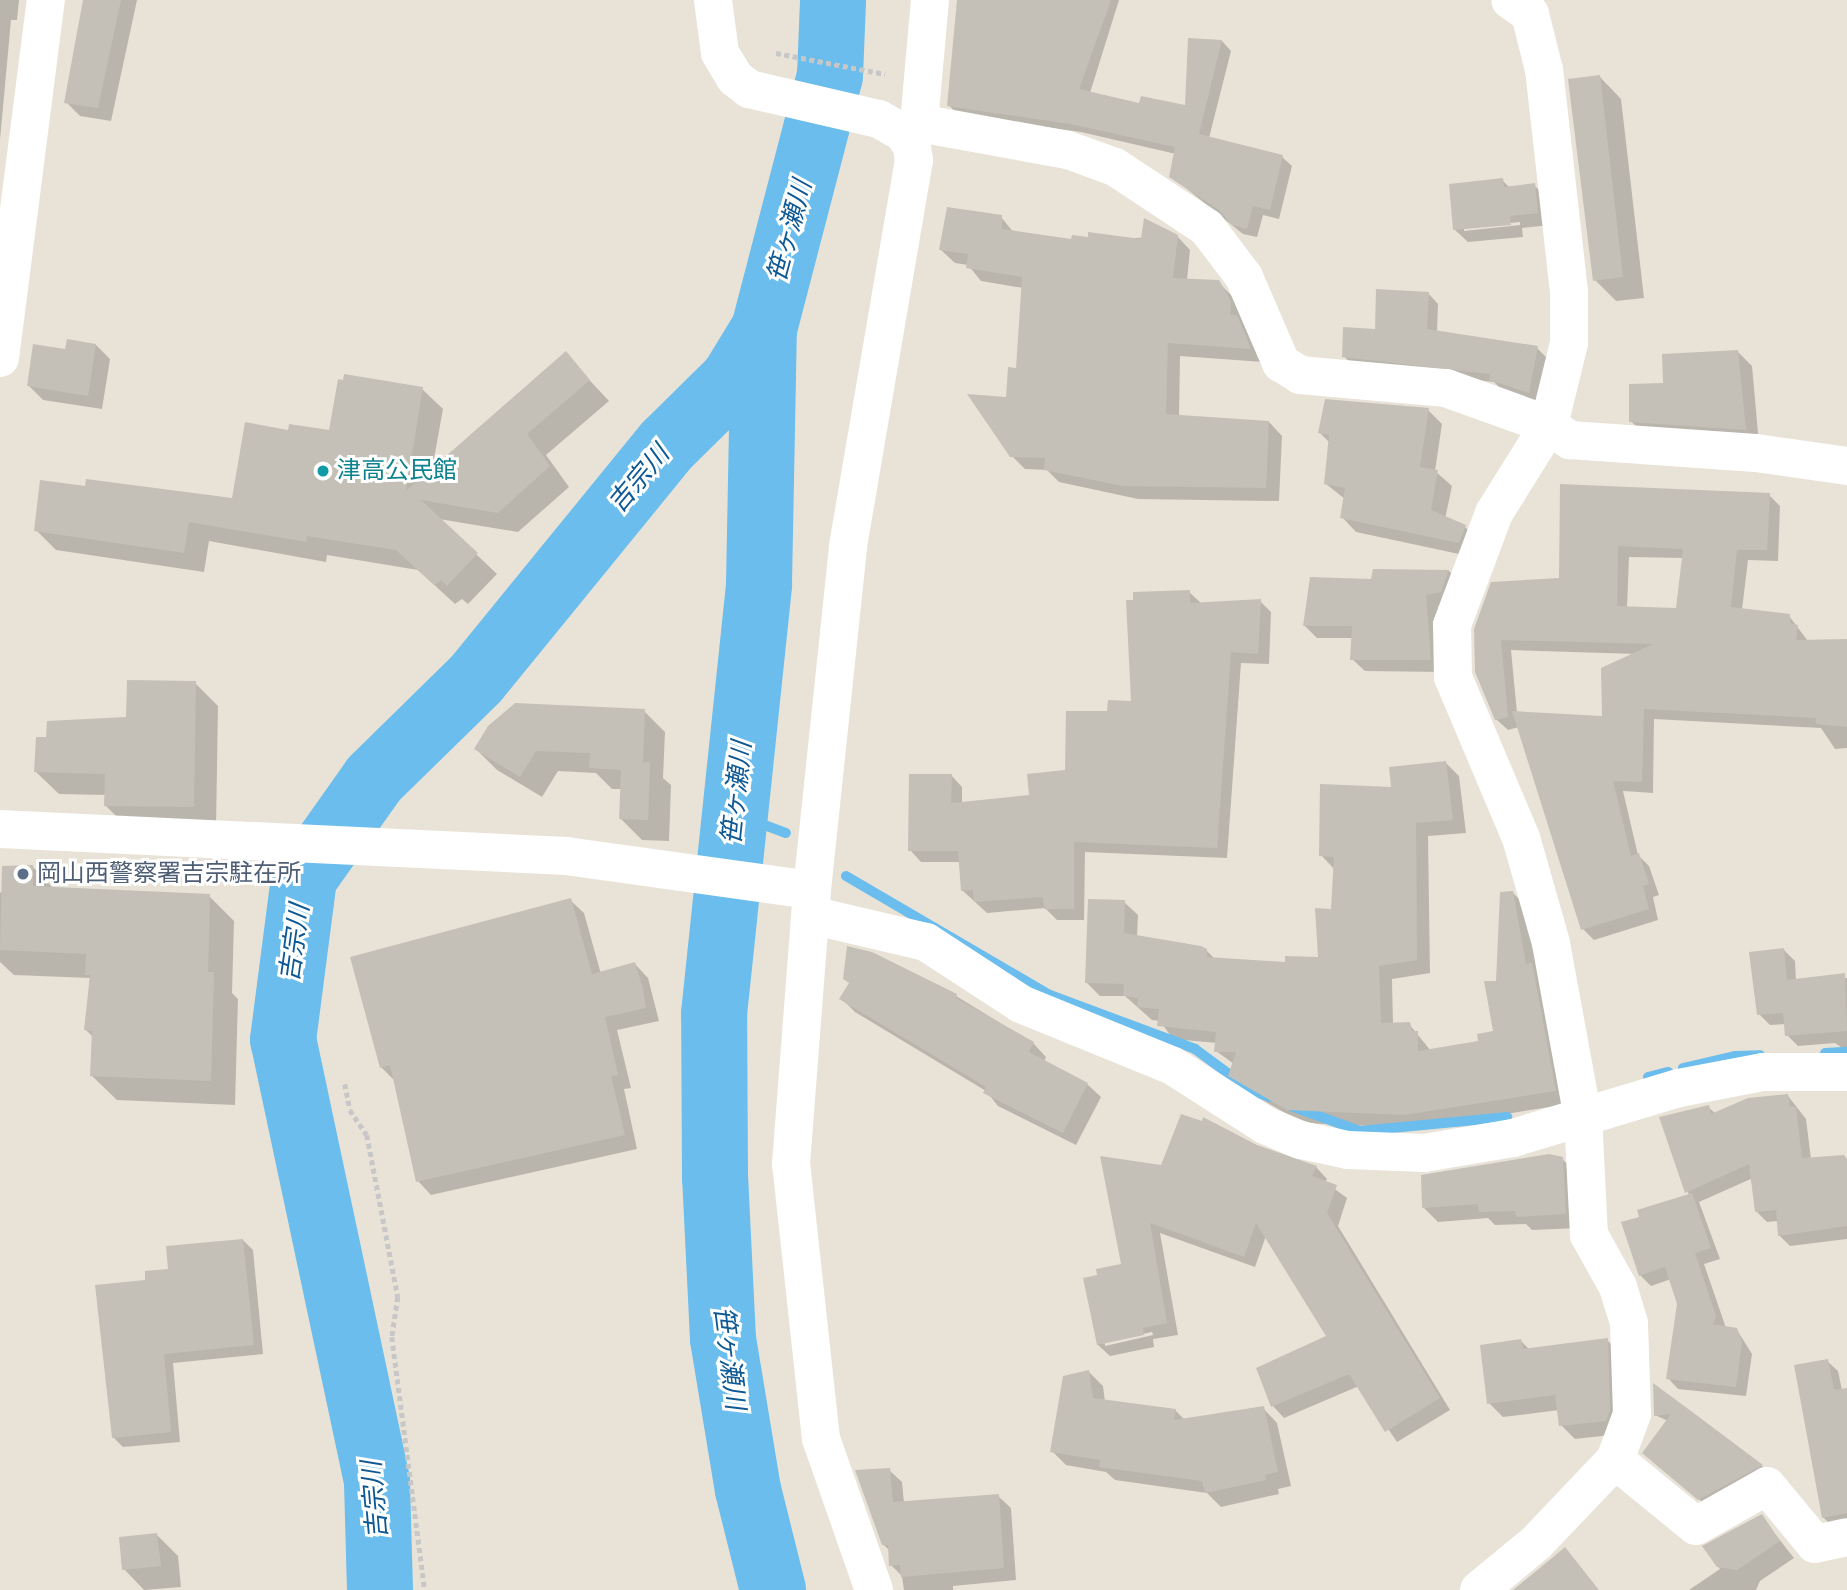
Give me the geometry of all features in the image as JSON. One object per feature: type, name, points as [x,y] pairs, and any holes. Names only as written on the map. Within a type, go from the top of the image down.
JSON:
[{"type":"street","points":[[0,358],[46,0]]},
{"type":"street","points":[[713,0],[720,53],[735,78],[758,93],[905,127],[1068,150],[1115,167],[1207,229],[1244,276],[1281,363],[1300,376],[1446,388],[1549,425],[1570,440],[1756,453],[1847,466]]},
{"type":"street","points":[[874,1590],[821,1439],[791,1164],[811,903],[848,546],[914,161],[905,127],[930,0]]},
{"type":"street","points":[[1479,1590],[1536,1543],[1615,1460],[1632,1414],[1629,1323],[1618,1287],[1589,1235],[1583,1118],[1551,943],[1521,838],[1453,677],[1452,625],[1494,513],[1549,425],[1569,343],[1569,292],[1544,70],[1530,14],[1510,0]]},
{"type":"street","points":[[0,829],[566,856],[675,872],[811,903],[926,942],[1021,1004],[1173,1066],[1265,1125],[1301,1140],[1348,1150],[1424,1153],[1513,1138],[1678,1088],[1763,1072],[1847,1072]]},
{"type":"street","points":[[1615,1460],[1696,1526],[1767,1486],[1815,1544],[1847,1537]]},
{"type":"path","points":[[774,52],[897,76]]},
{"type":"path","points":[[345,1084],[350,1110],[367,1135],[398,1297],[393,1337],[425,1590]]},
{"type":"building","points":[[83,0],[121,0],[98,108],[64,103]]},
{"type":"building","points":[[957,0],[1111,0],[1079,89],[1139,103],[1141,96],[1185,105],[1188,38],[1222,40],[1199,134],[1283,155],[1270,210],[1253,206],[1247,229],[1232,225],[1219,210],[1169,177],[1175,147],[1070,124],[947,106]]},
{"type":"building","points":[[1600,75],[1623,277],[1593,281],[1568,79]]},
{"type":"building","points":[[1503,178],[1504,187],[1535,183],[1538,213],[1510,216],[1511,225],[1453,230],[1449,184]]},
{"type":"building","points":[[947,207],[1002,215],[1002,229],[1071,239],[1072,235],[1088,237],[1088,232],[1141,239],[1144,218],[1178,235],[1173,278],[1219,280],[1231,301],[1230,315],[1237,315],[1251,349],[1168,343],[1166,414],[1269,421],[1266,488],[1123,486],[1044,470],[1045,458],[1010,457],[967,394],[1006,397],[1008,367],[1016,368],[1022,277],[966,268],[968,254],[939,250]]},
{"type":"building","points":[[1376,289],[1429,292],[1427,329],[1538,346],[1529,393],[1489,380],[1490,374],[1342,357],[1343,327],[1375,329]]},
{"type":"building","points":[[67,339],[96,344],[88,396],[27,386],[33,344],[65,349]]},
{"type":"building","points":[[1738,350],[1746,430],[1629,422],[1629,384],[1663,383],[1662,354]]},
{"type":"building","points":[[566,351],[590,380],[527,434],[550,466],[498,513],[421,500],[478,553],[447,586],[441,580],[434,585],[396,550],[307,536],[306,542],[189,522],[184,553],[34,531],[40,480],[85,486],[86,479],[232,498],[245,422],[288,430],[289,424],[329,430],[338,379],[343,380],[344,374],[423,387],[406,491]]},
{"type":"building","points":[[1325,399],[1429,408],[1420,467],[1438,470],[1431,510],[1466,525],[1459,543],[1340,518],[1345,488],[1324,484],[1329,435],[1318,433]]},
{"type":"building","points":[[1560,484],[1770,493],[1767,550],[1737,550],[1731,607],[1790,614],[1790,623],[1798,625],[1796,640],[1847,639],[1847,727],[1816,724],[1816,718],[1644,709],[1642,782],[1613,781],[1631,856],[1639,853],[1649,884],[1643,886],[1649,909],[1581,930],[1512,711],[1602,716],[1601,668],[1653,644],[1501,640],[1508,717],[1495,720],[1475,672],[1474,629],[1491,582],[1559,578]],"holes":[[[1618,546],[1683,549],[1676,608],[1617,606]]]},
{"type":"building","points":[[1373,569],[1449,570],[1441,592],[1426,595],[1431,660],[1350,660],[1352,626],[1303,626],[1310,577],[1371,579]]},
{"type":"building","points":[[1190,590],[1190,603],[1261,599],[1258,654],[1231,652],[1217,848],[1074,842],[1074,909],[1044,909],[1043,897],[974,902],[973,890],[961,891],[958,851],[908,851],[909,774],[952,774],[951,803],[1029,795],[1027,774],[1065,770],[1066,711],[1107,711],[1108,700],[1131,701],[1126,600],[1133,600],[1133,592]]},
{"type":"building","points":[[127,680],[196,681],[194,807],[104,806],[105,774],[34,772],[36,737],[46,737],[47,721],[126,717]]},
{"type":"building","points":[[515,703],[645,709],[643,762],[650,762],[648,820],[619,819],[621,770],[589,768],[590,753],[536,751],[520,777],[474,749],[488,726]]},
{"type":"building","points":[[1446,761],[1453,820],[1416,823],[1417,960],[1379,966],[1381,1023],[1410,1022],[1412,1031],[1418,1031],[1418,1051],[1478,1041],[1477,1034],[1493,1031],[1484,981],[1496,981],[1500,892],[1513,891],[1526,964],[1532,963],[1556,1091],[1404,1115],[1287,1110],[1228,1076],[1236,1052],[1214,1052],[1216,1032],[1157,1026],[1159,1009],[1137,1007],[1138,998],[1123,996],[1124,984],[1085,983],[1088,899],[1125,900],[1124,933],[1201,946],[1207,949],[1207,957],[1285,962],[1285,956],[1318,957],[1315,908],[1331,909],[1334,857],[1319,856],[1320,784],[1391,787],[1389,767]]},
{"type":"building","points":[[33,865],[33,886],[210,894],[208,972],[214,972],[211,1081],[90,1076],[92,1031],[84,1030],[90,975],[85,975],[86,954],[0,950],[2,866]]},
{"type":"building","points":[[571,898],[592,974],[635,962],[643,989],[646,1008],[605,1017],[618,1075],[611,1076],[625,1135],[416,1182],[390,1065],[380,1068],[350,957]]},
{"type":"building","points":[[847,946],[872,952],[957,994],[956,998],[1034,1042],[1029,1052],[1088,1083],[1063,1133],[983,1093],[986,1087],[839,999],[849,983],[843,979]]},
{"type":"building","points":[[1784,948],[1787,980],[1845,973],[1847,1031],[1785,1036],[1783,1013],[1757,1015],[1749,952]]},
{"type":"building","points":[[1788,1094],[1790,1106],[1796,1107],[1802,1158],[1844,1155],[1847,1159],[1847,1226],[1778,1236],[1776,1210],[1755,1212],[1749,1164],[1685,1193],[1659,1117],[1709,1105],[1711,1114],[1748,1098]]},
{"type":"building","points":[[1181,1114],[1202,1121],[1203,1117],[1257,1145],[1317,1166],[1312,1176],[1337,1185],[1327,1213],[1440,1398],[1385,1432],[1349,1374],[1271,1407],[1256,1368],[1326,1336],[1256,1223],[1244,1257],[1150,1223],[1167,1323],[1143,1328],[1144,1335],[1097,1345],[1083,1278],[1097,1275],[1096,1269],[1121,1264],[1100,1156],[1161,1165]]},
{"type":"building","points":[[1549,1154],[1563,1157],[1566,1214],[1516,1217],[1515,1211],[1479,1212],[1478,1204],[1422,1208],[1421,1175]]},
{"type":"building","points":[[1692,1193],[1711,1248],[1695,1253],[1716,1316],[1713,1324],[1737,1328],[1742,1342],[1736,1387],[1666,1379],[1677,1304],[1665,1267],[1639,1276],[1621,1222],[1639,1217],[1637,1210]]},
{"type":"building","points":[[243,1239],[254,1345],[164,1354],[171,1432],[112,1438],[95,1285],[145,1280],[145,1271],[168,1269],[166,1246]]},
{"type":"building","points":[[1608,1338],[1610,1410],[1606,1421],[1559,1426],[1555,1395],[1487,1404],[1480,1345],[1521,1339],[1523,1349]]},
{"type":"building","points":[[1828,1359],[1834,1390],[1847,1388],[1847,1513],[1822,1518],[1794,1365]]},
{"type":"building","points":[[1089,1370],[1093,1398],[1176,1409],[1174,1420],[1264,1406],[1278,1472],[1265,1475],[1266,1480],[1205,1493],[1202,1481],[1099,1467],[1100,1460],[1050,1452],[1063,1376]]},
{"type":"building","points":[[1653,1383],[1763,1465],[1698,1500],[1642,1453],[1671,1414],[1654,1416]]},
{"type":"building","points":[[890,1468],[893,1502],[999,1494],[1004,1568],[901,1577],[900,1565],[889,1566],[888,1545],[882,1545],[855,1470]]},
{"type":"building","points":[[1762,1514],[1780,1541],[1737,1570],[1717,1567],[1702,1546]]},
{"type":"building","points":[[157,1533],[161,1566],[122,1570],[119,1537]]},
{"type":"building","points":[[1565,1547],[1599,1590],[1513,1590],[1552,1558]]},
{"type":"waterway","name":"笹ヶ瀬川","points":[[773,1590],[748,1490],[723,1339],[715,1178],[714,1014],[759,584],[764,329],[830,76],[833,0]]},
{"type":"waterway","name":"吉宗川","points":[[380,1590],[377,1481],[283,1040],[304,878],[374,779],[476,679],[668,444],[733,380],[764,329]]},
{"type":"waterway","points":[[737,815],[786,833]]},
{"type":"waterway","points":[[846,876],[1050,995],[1195,1049],[1252,1091],[1269,1097]]},
{"type":"waterway","points":[[1825,1053],[1847,1052]]},
{"type":"waterway","points":[[1683,1068],[1735,1056],[1760,1055]]},
{"type":"waterway","points":[[1648,1077],[1668,1072]]},
{"type":"waterway","points":[[1291,1106],[1360,1131],[1507,1117]]},
{"type":"place","name":"津高公民館","points":[[323,471]]},
{"type":"place","name":"岡山西警察署吉宗駐在所","points":[[23,874]]}]
